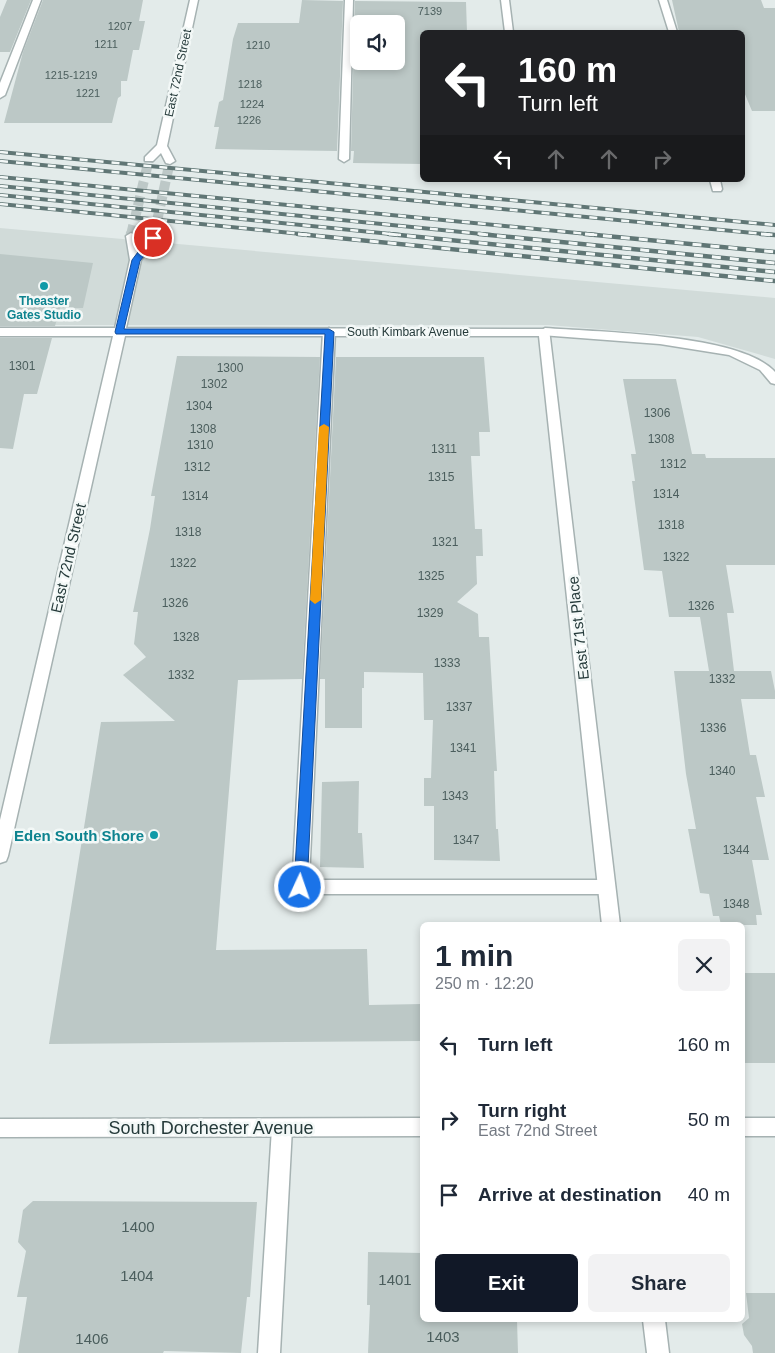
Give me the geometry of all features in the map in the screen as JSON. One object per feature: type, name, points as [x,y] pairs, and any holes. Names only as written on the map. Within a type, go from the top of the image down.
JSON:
[{"type":"street","points":[[0,95],[37,0]]},
{"type":"street","name":"East 72nd Street","points":[[162,146],[194,0]]},
{"type":"street","points":[[344,159],[349,0]]},
{"type":"street","points":[[505,0],[509,30]]},
{"type":"street","points":[[663,0],[672,30]]},
{"type":"street","points":[[149,159],[162,146],[170,161]]},
{"type":"street","name":"East 72nd Street","points":[[131,236],[136,260]]},
{"type":"street","name":"East 72nd Street","points":[[0,856],[4,820],[136,260],[153,238]]},
{"type":"street","name":"South Kimbark Avenue","points":[[0,332],[545,332],[660,340],[732,352],[764,367],[775,380]]},
{"type":"street","points":[[329,332],[300,887],[607,887]]},
{"type":"street","name":"East 71st Place","points":[[545,332],[611,922]]},
{"type":"street","name":"South Dorchester Avenue","points":[[0,1128],[420,1127]]},
{"type":"street","points":[[745,1127],[775,1127]]},
{"type":"street","points":[[269,1353],[282,1128]]},
{"type":"street","points":[[654,1322],[658,1353]]},
{"type":"shaded area","points":[[0,228],[775,298],[775,359],[698,337],[548,325],[0,325]]},
{"type":"building","points":[[7,0],[31,0],[10,52],[0,52],[0,17]]},
{"type":"building","points":[[43,0],[143,0],[139,21],[145,21],[139,50],[133,50],[127,81],[121,81],[121,96],[118,98],[112,123],[4,123],[23,52]]},
{"type":"building","points":[[302,0],[343,1],[337,151],[215,149],[219,127],[214,127],[219,102],[223,100],[233,39],[238,23],[299,23]]},
{"type":"building","points":[[672,0],[761,0],[764,8],[775,8],[775,111],[752,111],[745,94],[745,30],[679,30]]},
{"type":"building","points":[[355,1],[466,2],[467,30],[420,30],[420,164],[353,163],[354,151],[351,151],[353,70],[405,70],[405,15],[355,15]]},
{"type":"building","name":"Theaster Gates Studio","points":[[0,254],[93,263],[83,308],[60,308],[55,326],[0,326]]},
{"type":"building","points":[[0,338],[52,338],[37,394],[24,394],[13,449],[0,448]]},
{"type":"building","points":[[177,356],[320,357],[302,679],[238,680],[216,950],[367,949],[369,1005],[420,1004],[420,1041],[49,1044],[101,722],[175,721],[123,675],[146,657],[134,644],[138,612],[133,612],[150,529],[155,496],[151,496]]},
{"type":"building","points":[[336,357],[484,357],[490,432],[479,432],[480,456],[471,456],[475,529],[482,529],[483,556],[476,556],[477,584],[457,602],[478,614],[479,637],[489,637],[497,771],[494,771],[496,829],[498,829],[500,861],[434,860],[434,806],[424,806],[424,778],[431,778],[433,720],[424,720],[423,673],[364,672],[362,728],[325,728],[325,679],[320,679]]},
{"type":"building","points":[[623,379],[676,379],[692,454],[705,454],[706,458],[775,458],[775,565],[726,565],[734,613],[727,613],[734,671],[771,671],[775,691],[775,699],[741,699],[750,755],[756,755],[765,797],[756,797],[769,860],[752,860],[762,915],[756,915],[757,925],[745,925],[745,922],[720,922],[719,916],[713,916],[709,894],[700,893],[688,829],[696,829],[686,774],[674,671],[709,671],[700,617],[669,617],[662,571],[644,570],[632,481],[635,481],[631,454],[636,454]]},
{"type":"building","points":[[359,781],[358,833],[362,833],[364,868],[320,867],[322,782]]},
{"type":"building","points":[[745,973],[775,973],[775,1063],[745,1063]]},
{"type":"building","points":[[33,1201],[257,1202],[250,1297],[247,1297],[241,1353],[164,1351],[163,1353],[18,1353],[27,1297],[17,1297],[26,1251],[18,1242],[23,1210]]},
{"type":"building","points":[[368,1252],[420,1253],[420,1322],[517,1322],[518,1353],[368,1353],[370,1305],[367,1305]]},
{"type":"building","points":[[746,1293],[775,1293],[775,1353],[753,1353],[752,1346],[744,1335],[742,1324],[749,1318]]},
{"type":"tunnel","points":[[131,235],[149,159]]},
{"type":"tunnel","points":[[154,235],[170,161]]},
{"type":"tunnel","points":[[153,238],[154,234]]},
{"type":"railway","points":[[0,152],[775,225]]},
{"type":"railway","points":[[0,161],[771,235]]},
{"type":"railway","points":[[0,177],[598,235]]},
{"type":"railway","points":[[0,186],[492,235]]},
{"type":"railway","points":[[0,195],[401,235]]},
{"type":"railway","points":[[0,204],[311,235]]},
{"type":"railway","points":[[298,234],[775,281]]},
{"type":"railway","points":[[389,234],[775,272]]},
{"type":"railway","points":[[479,234],[775,263]]},
{"type":"railway","points":[[585,234],[775,252]]},
{"type":"railway","points":[[761,234],[771,235]]},
{"type":"slow traffic","points":[[315,600],[324,427]]},
{"type":"place","name":"Theaster Gates Studio","points":[[44,286]]},
{"type":"place","name":"Eden South Shore","points":[[154,835]]},
{"type":"route","points":[[153,238],[136,260],[119,332],[329,332],[300,887]]}]
